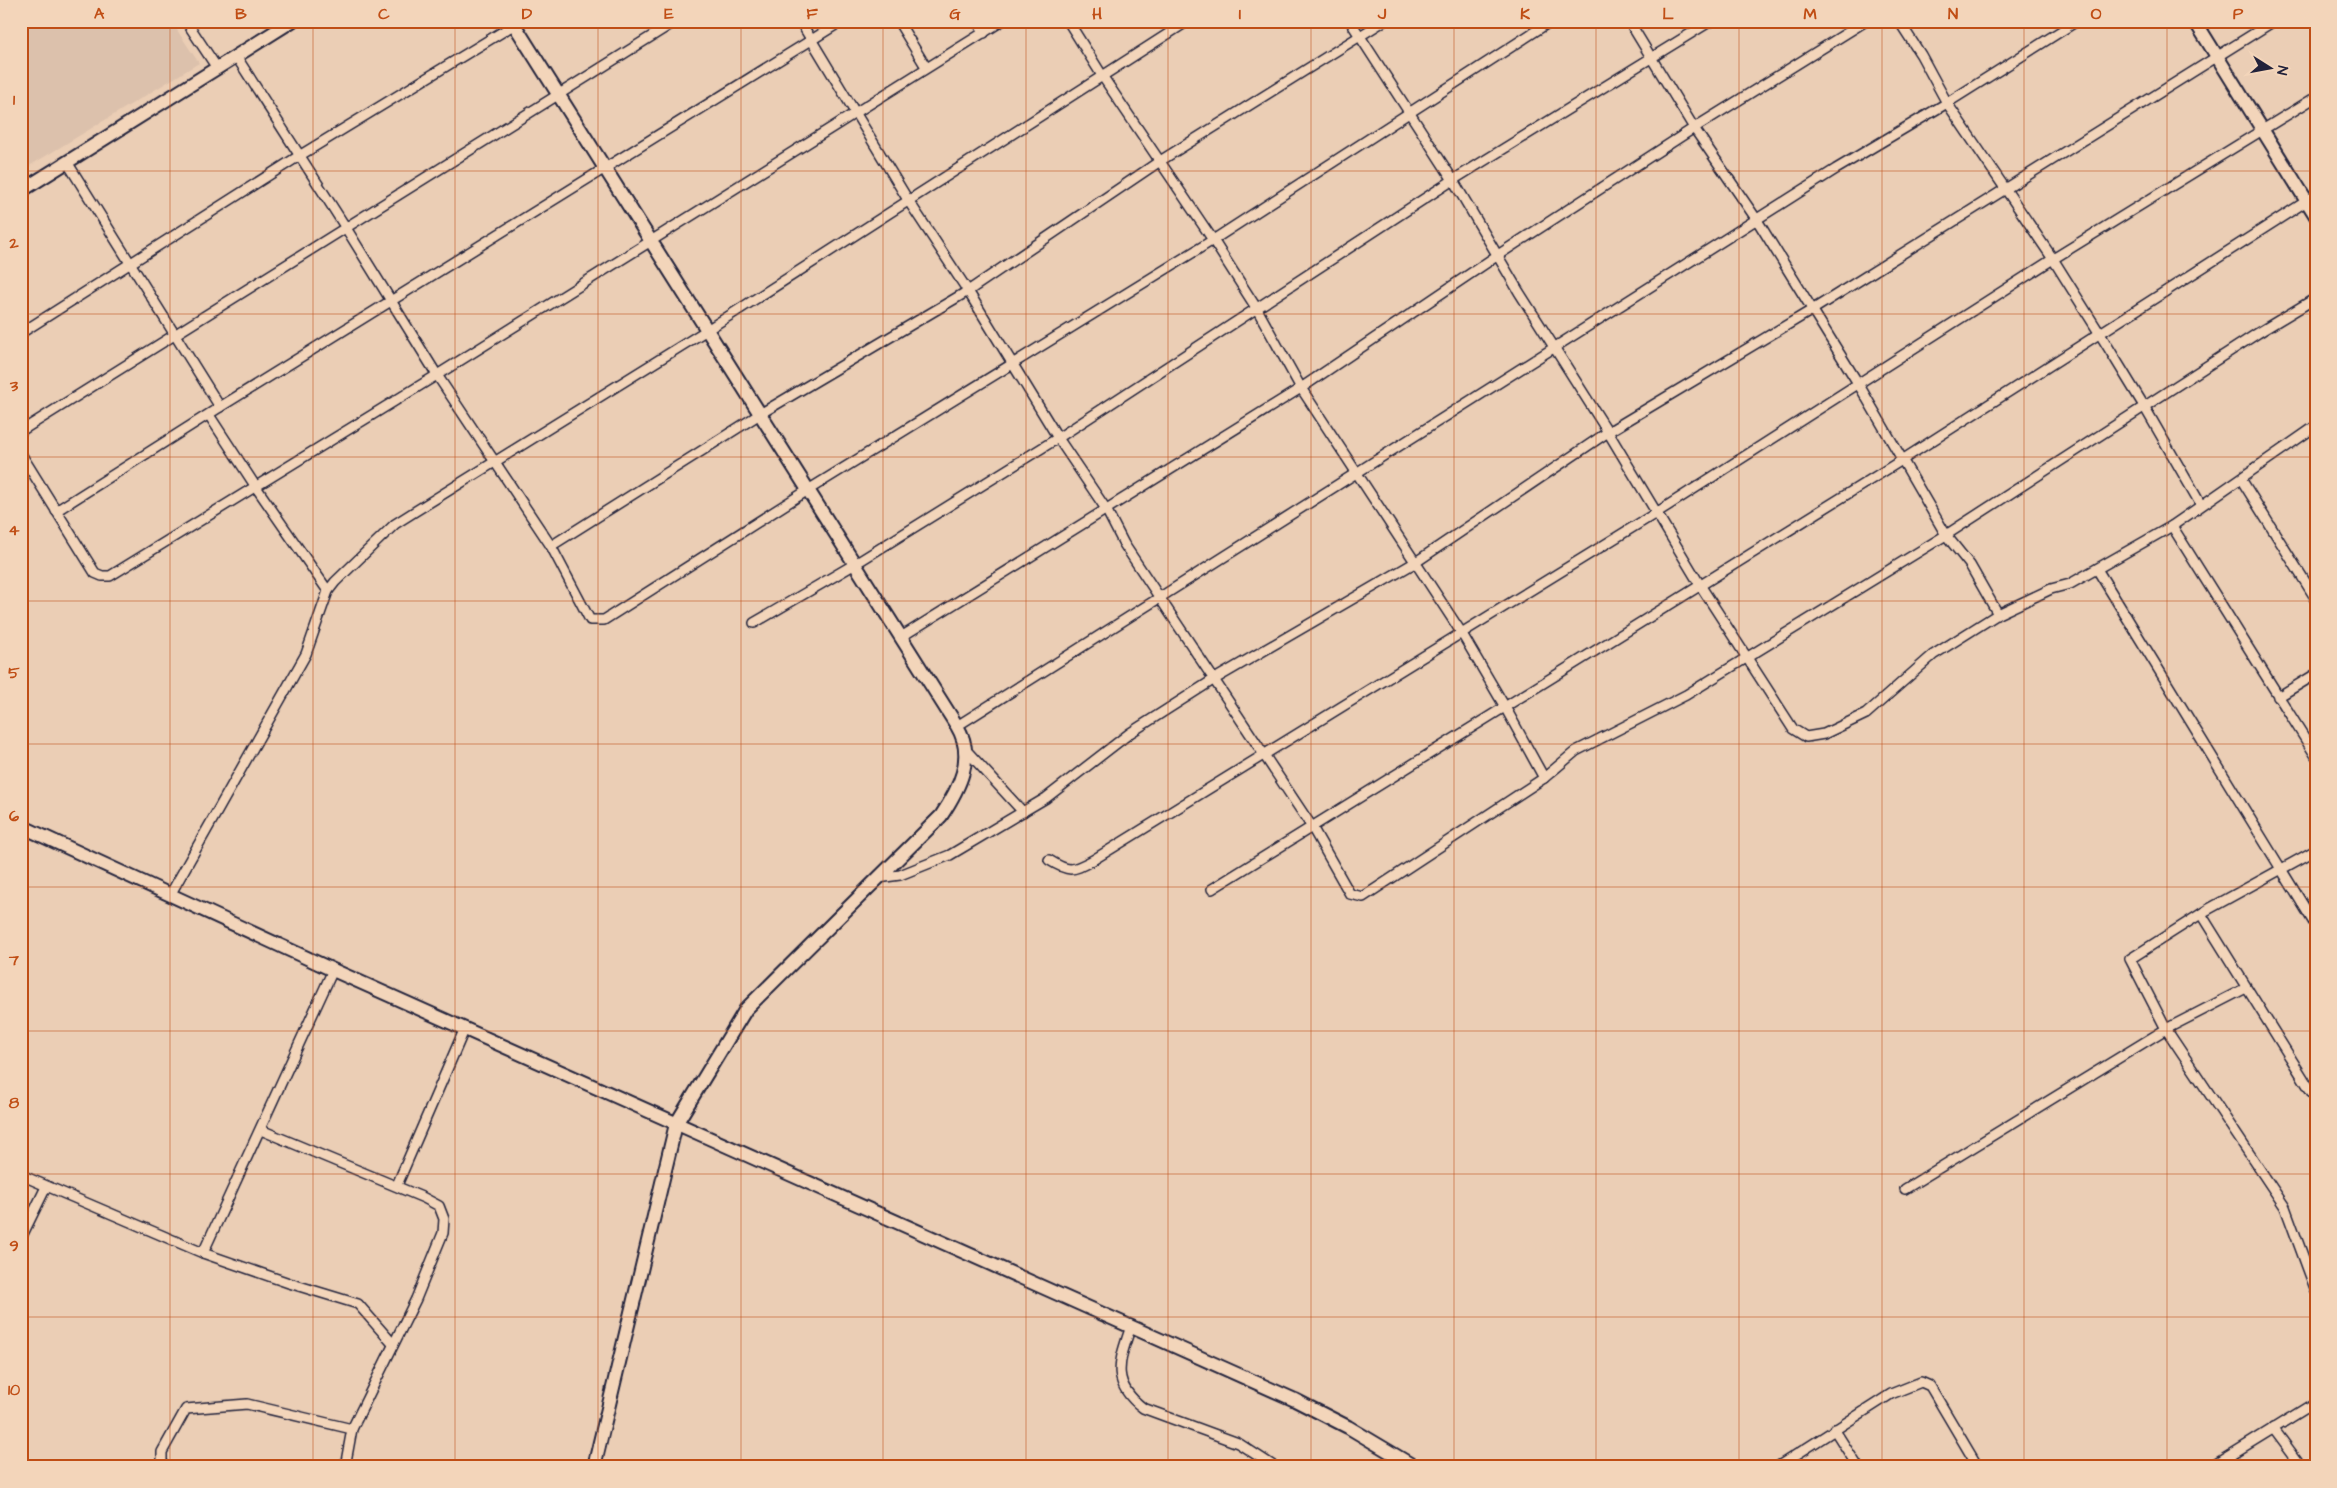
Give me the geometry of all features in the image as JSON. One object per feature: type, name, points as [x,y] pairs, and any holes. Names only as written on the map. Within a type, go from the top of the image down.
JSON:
[{"type":"street","points":[[186,21],[217,68]]},
{"type":"street","points":[[21,191],[292,21]]},
{"type":"street","points":[[21,431],[560,96],[676,21]]},
{"type":"street","points":[[800,21],[908,200],[968,291],[1058,438],[1106,509],[1124,544],[1158,597],[1312,827],[1350,894],[1363,897],[1544,778],[1576,750],[1686,695],[1946,535],[2144,406],[2316,298]]},
{"type":"street","points":[[56,511],[220,407],[606,170],[842,21]]},
{"type":"street","points":[[898,21],[926,67]]},
{"type":"street","points":[[978,21],[984,33]]},
{"type":"street","points":[[21,454],[95,573],[102,576],[110,576],[437,375],[1002,21]]},
{"type":"street","points":[[1068,21],[1103,77],[1214,240],[1257,308],[1302,388],[1461,632],[1544,778]]},
{"type":"street","points":[[170,895],[306,654],[328,591],[395,524],[707,330],[1188,21]]},
{"type":"street","points":[[1350,21],[1453,180],[1700,585],[1792,729],[1806,737],[1824,734],[1866,714],[1933,655],[1998,614],[2051,590],[2070,584],[2172,526],[2314,431]]},
{"type":"street","points":[[551,546],[760,414],[968,291],[1160,161],[1384,21]]},
{"type":"street","points":[[236,56],[437,375],[551,546],[590,620],[604,620],[808,490],[1214,240],[1551,21]]},
{"type":"street","points":[[1629,21],[1694,128],[1757,220],[1859,385],[1946,535],[1970,565],[1998,614]]},
{"type":"street","points":[[754,623],[854,564],[1058,438],[1453,180],[1711,21]]},
{"type":"street","points":[[901,637],[1302,388],[1498,255],[1694,128],[1866,21]]},
{"type":"street","points":[[1899,21],[1948,103],[2004,190],[2053,259],[2100,334],[2201,505]]},
{"type":"street","points":[[957,726],[1355,472],[1836,169],[1948,103],[2077,21]]},
{"type":"street","points":[[2195,21],[2264,131],[2311,198],[2316,216]]},
{"type":"street","points":[[878,878],[900,875],[950,855],[1046,798],[1130,733],[1213,680],[1416,562],[1608,432],[1812,310],[2274,21]]},
{"type":"street","points":[[21,333],[299,156],[516,22],[606,170],[957,726],[966,750],[1023,812]]},
{"type":"street","points":[[1050,860],[1062,868],[1073,870],[1265,755],[1307,726],[1394,676],[1461,632],[1656,513],[1859,385],[2053,259],[2264,131],[2316,97]]},
{"type":"street","points":[[67,162],[173,336],[220,407]]},
{"type":"street","points":[[1212,889],[1902,460],[2311,198]]},
{"type":"street","points":[[209,415],[328,591]]},
{"type":"street","points":[[2241,479],[2316,600]]},
{"type":"street","points":[[2172,526],[2316,756]]},
{"type":"street","points":[[2097,569],[2316,926]]},
{"type":"street","points":[[2278,697],[2316,674]]},
{"type":"street","points":[[594,1467],[676,1124],[746,1009],[941,816],[956,794],[965,770],[966,750]]},
{"type":"street","points":[[21,826],[334,970],[1131,1326],[1312,1409],[1366,1436],[1414,1467]]},
{"type":"street","points":[[2316,850],[2201,914],[2130,959],[2166,1029],[2285,1207],[2316,1291]]},
{"type":"street","points":[[2201,914],[2316,1099]]},
{"type":"street","points":[[203,1253],[334,970]]},
{"type":"street","points":[[1905,1189],[2166,1029],[2246,988]]},
{"type":"street","points":[[397,1185],[465,1028]]},
{"type":"street","points":[[261,1130],[397,1185],[438,1206],[444,1220],[440,1243],[352,1429],[345,1467]]},
{"type":"street","points":[[21,1175],[203,1253],[289,1283],[358,1304],[393,1344]]},
{"type":"street","points":[[21,1238],[46,1187]]},
{"type":"street","points":[[1131,1326],[1119,1363],[1122,1383],[1134,1401],[1143,1408],[1238,1443],[1274,1467]]},
{"type":"street","points":[[1777,1467],[1891,1394],[1921,1382],[1930,1386],[1978,1467]]},
{"type":"street","points":[[2212,1466],[2316,1402]]},
{"type":"street","points":[[162,1467],[162,1452],[186,1409],[247,1404],[352,1429]]},
{"type":"street","points":[[2274,1428],[2302,1467]]},
{"type":"street","points":[[1834,1429],[1858,1467]]},
{"type":"shaded area","points":[[21,21],[171,21],[199,63],[21,171]]}]
